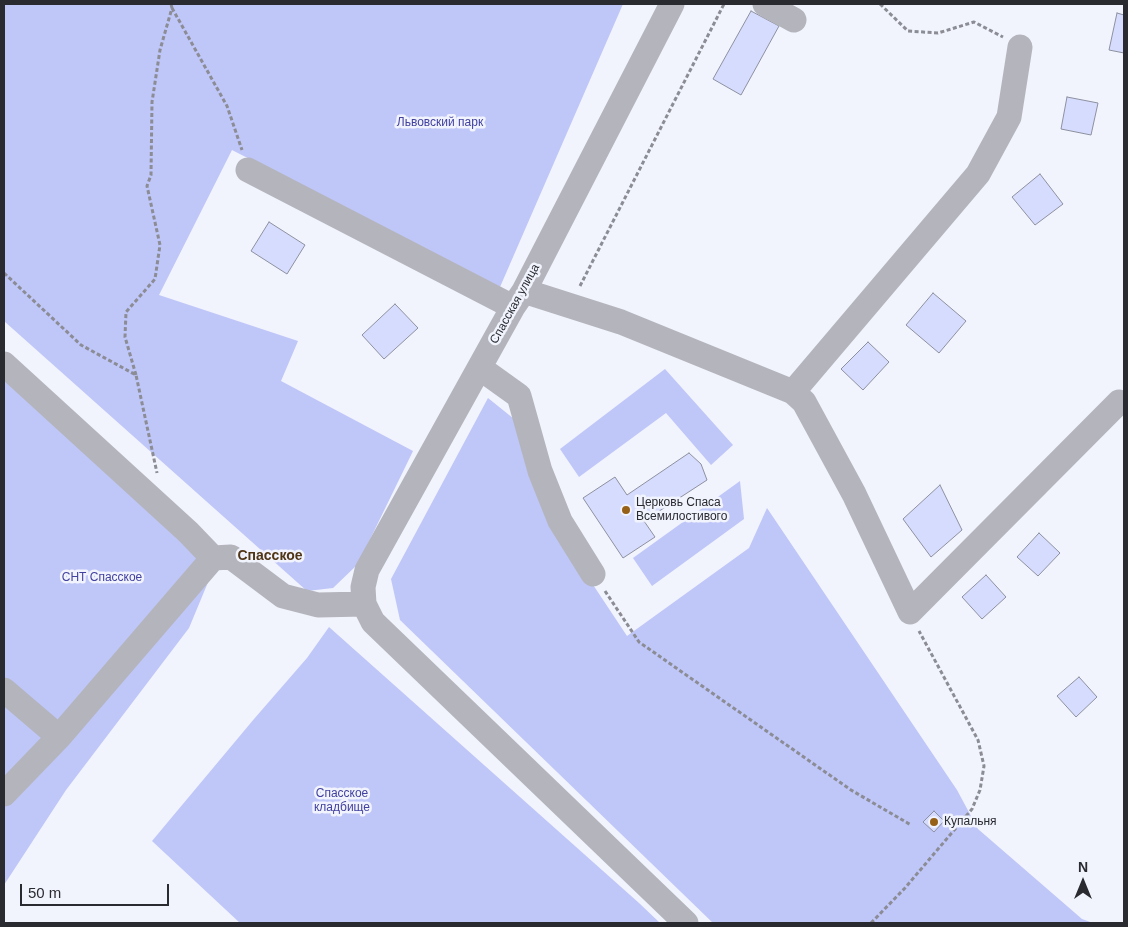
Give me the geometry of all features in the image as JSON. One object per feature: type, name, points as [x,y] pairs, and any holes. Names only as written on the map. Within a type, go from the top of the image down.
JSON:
[{"type":"street","name":"Спасская улица","points":[[364,604],[363,587],[367,570],[518,299],[672,4]]},
{"type":"street","points":[[765,4],[794,20]]},
{"type":"street","points":[[793,392],[978,174],[1009,117],[1020,47]]},
{"type":"street","points":[[248,170],[518,299],[569,306],[621,322],[793,392],[804,402],[854,494],[910,612],[1119,402]]},
{"type":"street","points":[[4,364],[188,532],[213,558]]},
{"type":"street","points":[[480,368],[519,396],[540,471],[560,521],[593,574]]},
{"type":"street","points":[[4,794],[59,737],[213,558],[231,557],[283,596],[318,605],[364,604],[373,622],[686,923]]},
{"type":"street","points":[[4,690],[59,737]]},
{"type":"path","points":[[569,306],[724,4]]},
{"type":"path","points":[[880,4],[908,31],[938,33],[974,22],[1020,47]]},
{"type":"path","points":[[172,6],[227,106],[248,170]]},
{"type":"path","points":[[157,474],[136,375],[125,337],[126,312],[155,279],[160,245],[148,186],[151,175],[152,102],[160,50],[172,6]]},
{"type":"path","points":[[4,272],[81,345],[136,375]]},
{"type":"path","points":[[593,574],[639,642],[851,790],[910,825]]},
{"type":"path","points":[[871,923],[905,888],[972,809],[980,790],[984,766],[978,740],[910,612]]},
{"type":"green space","name":"Львовский парк","points":[[4,4],[623,4],[500,287],[232,150],[159,295],[298,341],[281,381],[413,451],[358,564],[333,588],[307,591],[4,321]]},
{"type":"green space","name":"СНТ Спасское","points":[[4,355],[221,551],[189,628],[66,790],[4,885]]},
{"type":"green space","points":[[665,369],[733,445],[711,465],[666,413],[579,477],[560,449]]},
{"type":"green space","points":[[488,398],[519,423],[558,532],[627,636],[749,548],[767,508],[957,790],[978,829],[1082,919],[1093,923],[713,923],[400,620],[391,579]]},
{"type":"green space","points":[[740,481],[744,519],[652,586],[633,558]]},
{"type":"green space","name":"Спасское кладбище","points":[[329,627],[660,923],[240,923],[152,841],[307,658]]},
{"type":"building","points":[[751,11],[779,26],[741,95],[713,79]]},
{"type":"building","points":[[1117,13],[1124,15],[1124,53],[1109,50]]},
{"type":"building","points":[[1067,97],[1098,103],[1091,135],[1061,129]]},
{"type":"building","points":[[1040,174],[1063,204],[1035,225],[1012,197]]},
{"type":"building","points":[[269,222],[305,245],[287,274],[251,251]]},
{"type":"building","points":[[933,293],[966,321],[939,353],[906,325]]},
{"type":"building","points":[[395,304],[418,328],[384,359],[362,335]]},
{"type":"building","points":[[868,342],[889,362],[863,390],[841,369]]},
{"type":"building","name":"Церковь Спаса Всемилостивого","points":[[689,453],[701,464],[707,480],[644,521],[655,537],[623,558],[583,498],[615,477],[627,495]]},
{"type":"building","points":[[940,485],[962,530],[931,557],[903,519]]},
{"type":"building","points":[[1039,533],[1060,553],[1038,576],[1017,557]]},
{"type":"building","points":[[986,575],[1006,597],[982,619],[962,597]]},
{"type":"building","points":[[1079,677],[1097,697],[1076,717],[1057,696]]},
{"type":"building","name":"Купальня","points":[[934,811],[944,821],[934,832],[923,822]]},
{"type":"place","name":"Церковь Спаса Всемилостивого","points":[[626,510]]},
{"type":"place","name":"Купальня","points":[[934,822]]},
{"type":"district","name":"Спасское","points":[[270,556]]}]
